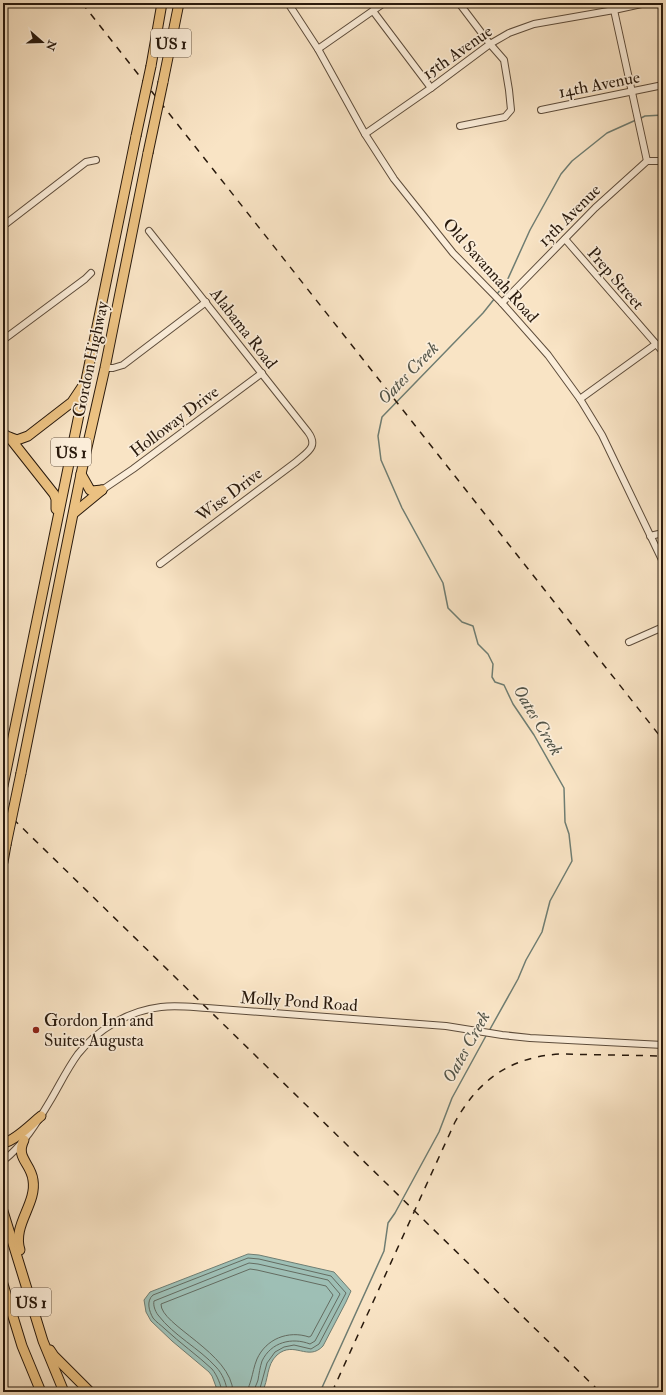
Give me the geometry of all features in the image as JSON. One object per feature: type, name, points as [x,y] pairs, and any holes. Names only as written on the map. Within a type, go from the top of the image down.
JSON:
[{"type":"highway","name":"Gordon Highway","points":[[3,786],[151,66],[162,3]]},
{"type":"highway","name":"Gordon Highway","points":[[3,862],[81,474],[105,368],[179,3]]},
{"type":"highway","points":[[6,434],[17,440],[28,436],[72,402],[86,381]]},
{"type":"highway","points":[[6,434],[54,494],[56,499],[58,521]]},
{"type":"highway","points":[[81,474],[90,490],[102,490]]},
{"type":"highway","points":[[74,513],[102,490]]},
{"type":"highway","points":[[3,1142],[9,1142],[15,1138],[41,1116]]},
{"type":"highway","points":[[24,1140],[20,1147],[22,1157],[31,1172],[34,1186],[20,1229],[18,1241],[31,1284],[34,1312]]},
{"type":"highway","name":"US 1","points":[[3,1210],[43,1341],[64,1392]]},
{"type":"highway","name":"US 1","points":[[3,1284],[22,1346],[41,1392]]},
{"type":"highway","points":[[43,1341],[54,1356],[90,1392]]},
{"type":"street","name":"Old Savannah Road","points":[[288,3],[318,49],[365,134],[399,185],[453,253],[492,292],[548,354],[580,399],[602,435],[663,562]]},
{"type":"street","points":[[318,49],[384,3]]},
{"type":"street","points":[[459,3],[504,60],[511,110],[504,117],[460,126]]},
{"type":"street","name":"15th Avenue","points":[[365,134],[431,88],[490,44],[509,33],[534,24],[646,3]]},
{"type":"street","points":[[614,10],[647,161],[663,162]]},
{"type":"street","points":[[373,11],[431,88]]},
{"type":"street","name":"14th Avenue","points":[[541,110],[663,85]]},
{"type":"street","points":[[3,226],[86,162],[96,160]]},
{"type":"street","name":"13th Avenue","points":[[502,303],[595,208],[647,161]]},
{"type":"street","name":"Alabama Road","points":[[150,231],[312,437],[313,444]]},
{"type":"street","name":"Prep Street","points":[[565,239],[663,352]]},
{"type":"street","points":[[3,340],[91,273]]},
{"type":"street","points":[[105,368],[113,368],[123,365],[206,302]]},
{"type":"street","points":[[580,399],[656,344]]},
{"type":"street","name":"Holloway Drive","points":[[102,490],[133,469],[262,373]]},
{"type":"street","name":"Wise Drive","points":[[160,564],[296,462],[309,450],[313,444]]},
{"type":"street","points":[[650,536],[663,533]]},
{"type":"street","points":[[629,642],[663,627]]},
{"type":"street","name":"Molly Pond Road","points":[[3,1161],[24,1140],[41,1116],[77,1056],[92,1039],[98,1033],[131,1014],[150,1009],[174,1006],[206,1008],[446,1026],[502,1035],[571,1041],[663,1045]]},
{"type":"water","points":[[248,1254],[259,1255],[334,1272],[351,1291],[323,1346],[312,1352],[289,1350],[283,1351],[277,1355],[271,1363],[262,1392],[218,1392],[209,1372],[151,1321],[146,1312],[144,1300],[150,1292]]},
{"type":"waterway","name":"Oates Creek","points":[[639,119],[645,116],[663,115]]},
{"type":"waterway","name":"Oates Creek","points":[[497,294],[506,283],[530,230],[561,174],[572,161],[607,133],[636,120]]},
{"type":"waterway","name":"Oates Creek","points":[[489,1031],[542,932],[550,901],[572,861],[569,834],[565,822],[564,788],[534,735],[513,704],[504,685],[495,682],[492,677],[493,664],[488,654],[478,644],[473,626],[462,622],[448,608],[443,583],[402,508],[381,460],[378,436],[382,417],[483,313],[495,298]]},
{"type":"waterway","name":"Oates Creek","points":[[320,1392],[384,1251],[388,1223],[395,1213],[439,1132],[452,1098],[487,1034]]},
{"type":"railway","points":[[82,3],[663,740]]},
{"type":"railway","points":[[3,809],[600,1392]]},
{"type":"railway","points":[[332,1392],[455,1122],[464,1107],[486,1082],[512,1065],[542,1056],[560,1054],[663,1056]]},
{"type":"place","name":"Gordon Inn and Suites Augusta","points":[[36,1030]]}]
